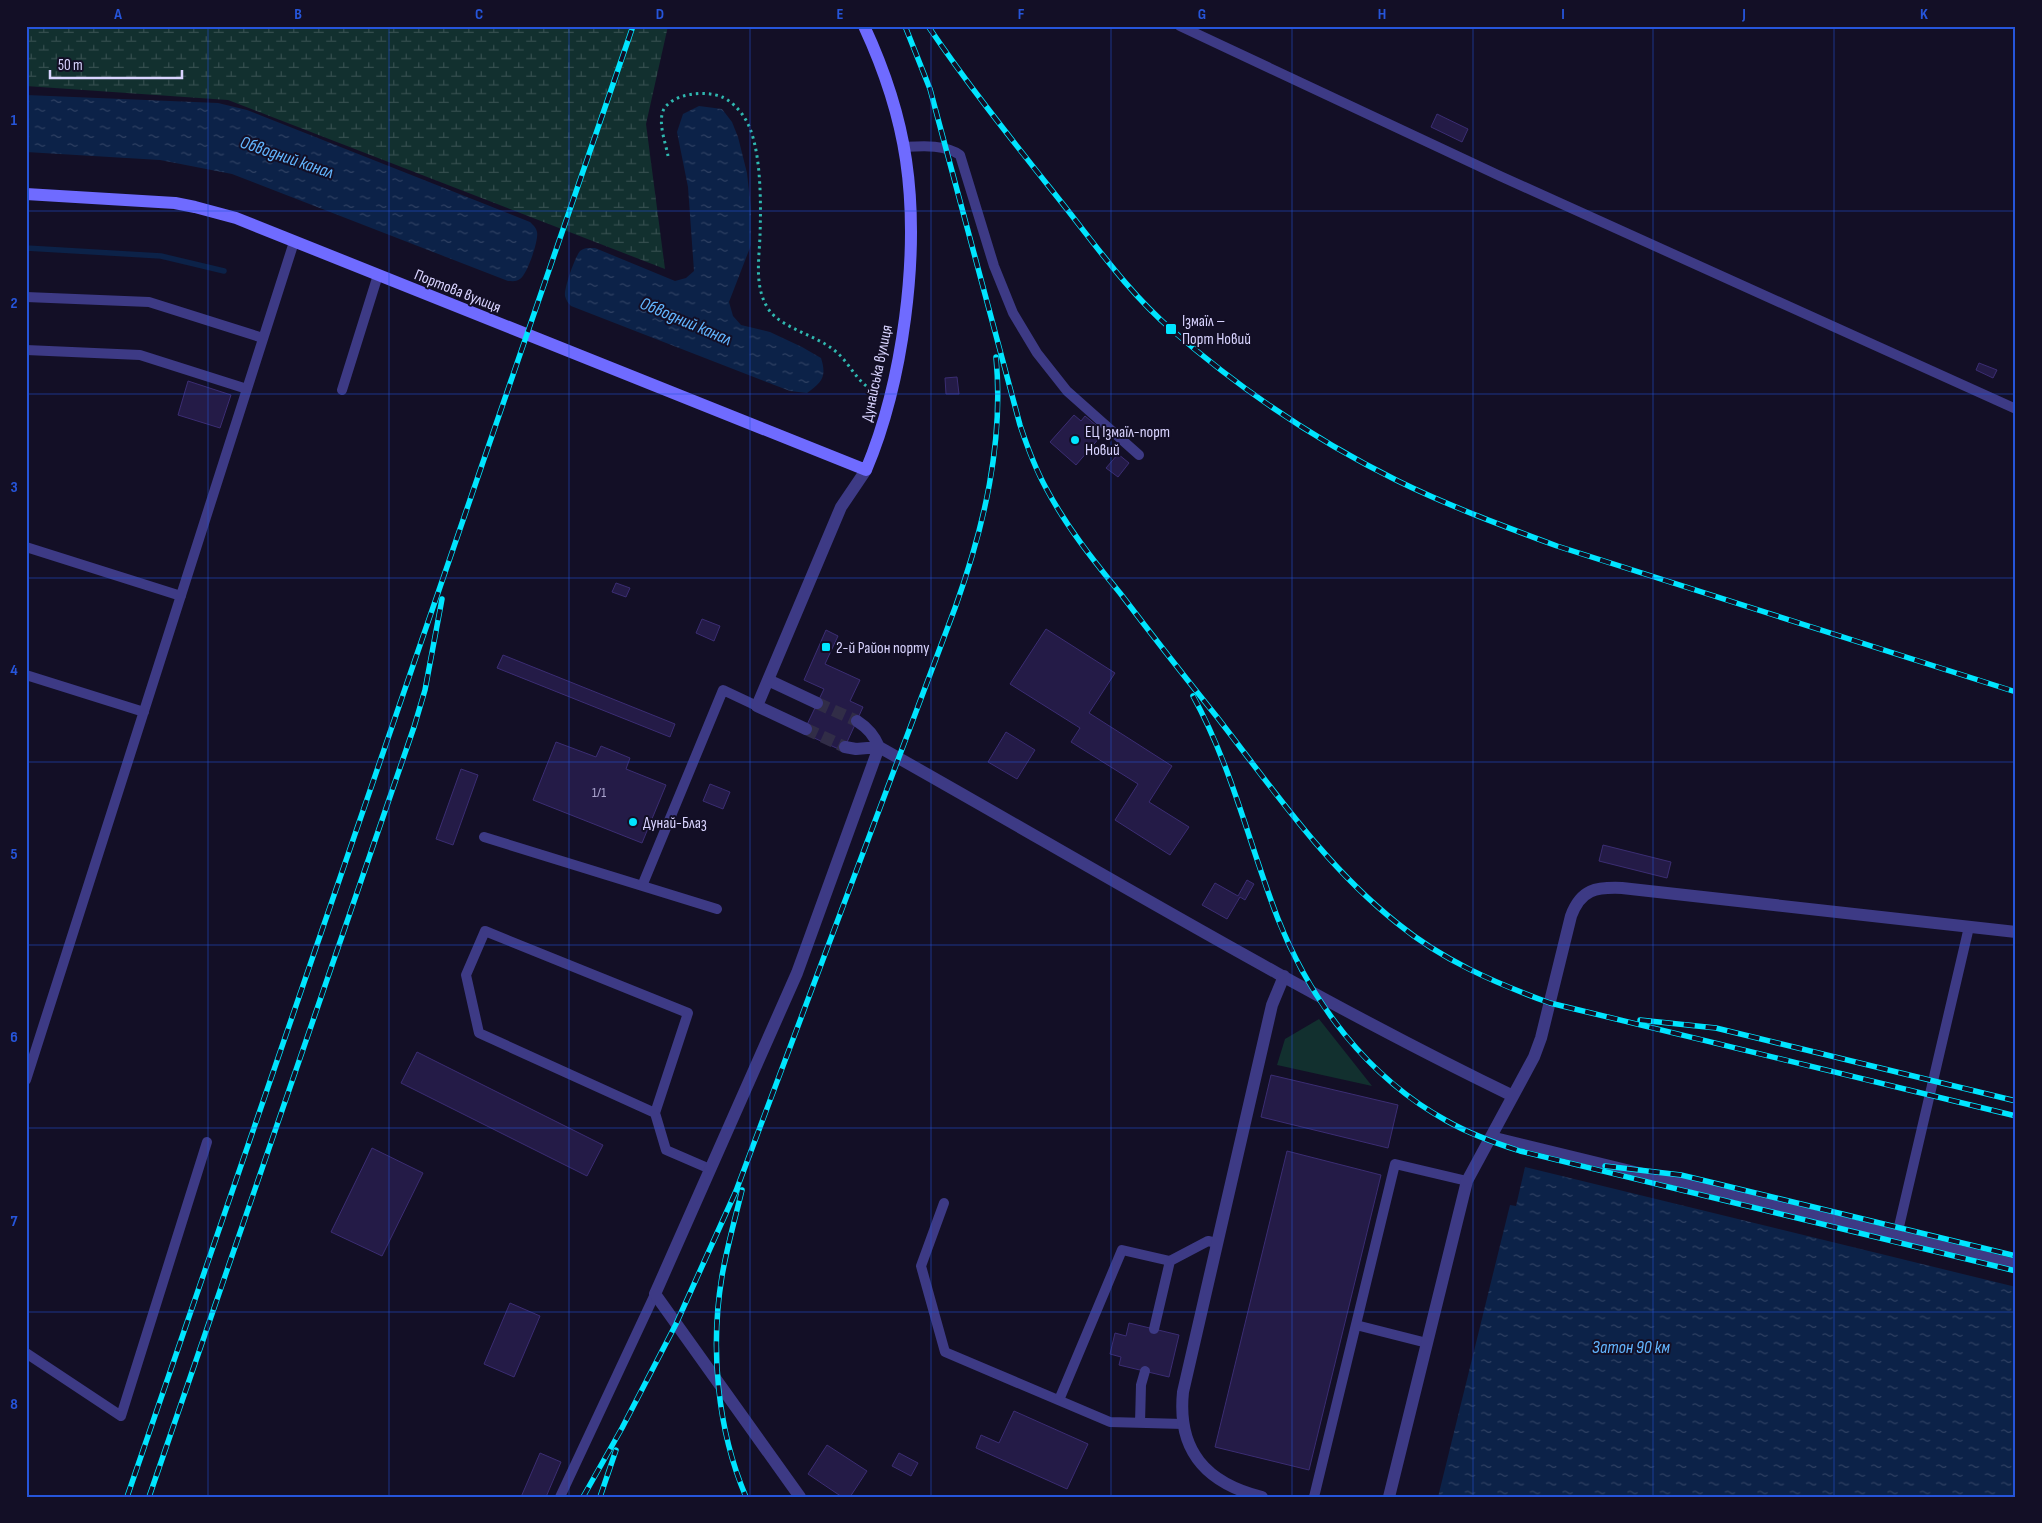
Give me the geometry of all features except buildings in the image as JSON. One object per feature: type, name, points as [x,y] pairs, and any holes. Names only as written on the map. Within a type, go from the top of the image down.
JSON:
[{"type":"street","name":"Дунайська вулиця","points":[[757,706],[841,507],[866,470],[877,442],[900,355],[908,276],[910,196],[904,147],[890,90],[878,55],[864,26]]},
{"type":"street","name":"Портова вулиця","points":[[26,194],[154,201],[188,206],[236,218],[866,470]]},
{"type":"street","points":[[768,680],[817,703]]},
{"type":"street","points":[[757,706],[806,729]]},
{"type":"street","points":[[800,1497],[655,1294],[797,973],[879,747],[874,736],[857,721]]},
{"type":"street","points":[[845,747],[856,749],[879,747],[1380,1029],[1513,1096]]},
{"type":"street","points":[[1389,1497],[1467,1181],[1534,1057],[1541,1038],[1574,906],[1580,898],[1599,888],[1622,888],[2016,932]]},
{"type":"street","points":[[1262,1497],[1242,1492],[1215,1477],[1195,1455],[1183,1424],[1182,1408],[1183,1392],[1272,1005],[1284,976]]},
{"type":"lane","points":[[1180,26],[1500,176],[2016,409]]},
{"type":"lane","points":[[904,147],[953,150],[960,156],[994,266],[1013,313],[1036,353],[1067,391],[1139,455]]},
{"type":"lane","points":[[26,1080],[294,242]]},
{"type":"lane","points":[[342,390],[378,275]]},
{"type":"lane","points":[[26,297],[149,302],[263,338]]},
{"type":"lane","points":[[26,350],[140,355],[247,388]]},
{"type":"lane","points":[[26,547],[181,596]]},
{"type":"lane","points":[[26,675],[144,712]]},
{"type":"lane","points":[[642,886],[723,690],[757,706]]},
{"type":"lane","points":[[484,837],[716,909]]},
{"type":"lane","points":[[1897,1235],[1969,927]]},
{"type":"lane","points":[[655,1113],[479,1033],[466,975],[485,932],[688,1013],[655,1113],[666,1150],[710,1169]]},
{"type":"lane","points":[[1491,1136],[2016,1264]]},
{"type":"lane","points":[[26,1353],[121,1416],[207,1142]]},
{"type":"lane","points":[[1314,1497],[1395,1164],[1467,1181]]},
{"type":"lane","points":[[944,1203],[921,1266],[945,1352],[1110,1422],[1183,1424]]},
{"type":"lane","points":[[1059,1400],[1122,1250],[1170,1262],[1208,1241],[1217,1244]]},
{"type":"lane","points":[[1154,1329],[1170,1262]]},
{"type":"lane","points":[[560,1497],[655,1294]]},
{"type":"lane","points":[[1356,1325],[1427,1343]]},
{"type":"lane","points":[[1140,1423],[1142,1385],[1145,1371]]},
{"type":"path","points":[[668,156],[663,112],[670,102],[688,96],[704,94],[721,97],[735,106],[745,118],[758,164],[761,210],[759,283],[762,298],[770,312],[787,325],[820,340],[835,351],[865,386],[883,396],[890,397]]},
{"type":"green space","points":[[26,26],[668,26],[646,124],[665,269],[228,100],[26,86]]},
{"type":"green space","points":[[1319,1019],[1372,1086],[1277,1065],[1285,1039]]},
{"type":"water","name":"Обводний канал","points":[[26,95],[218,103],[247,110],[530,222],[537,232],[534,249],[523,276],[517,281],[508,281],[232,174],[160,160],[26,152]]},
{"type":"water","name":"Обводний канал","points":[[699,106],[722,109],[732,122],[738,137],[747,173],[751,209],[751,245],[729,302],[733,316],[741,325],[770,332],[821,358],[823,365],[822,378],[807,393],[790,391],[571,306],[566,299],[566,286],[573,266],[580,251],[585,248],[595,248],[675,281],[686,278],[694,271],[688,187],[677,132],[683,114]]},
{"type":"water","name":"Затон 90 км","points":[[1525,1167],[2016,1287],[2016,1497],[1438,1497],[1510,1205],[1516,1206]]},
{"type":"waterway","points":[[26,248],[161,256],[224,271]]},
{"type":"tunnel","points":[[817,703],[857,721]]},
{"type":"tunnel","points":[[806,729],[845,747]]},
{"type":"railway","points":[[127,1497],[633,26]]},
{"type":"railway","points":[[905,26],[930,89],[1020,425],[1042,480],[1062,516],[1090,555],[1301,826],[1346,877],[1397,923],[1432,948],[1489,979],[1550,1003],[2016,1116]]},
{"type":"railway","points":[[928,26],[1010,138],[1114,269],[1156,316],[1198,352],[1252,393],[1338,449],[1398,481],[1437,499],[1557,546],[2016,692]]},
{"type":"railway","points":[[583,1497],[622,1428],[676,1324],[736,1191],[955,608],[975,547],[989,484],[997,421],[996,357]]},
{"type":"railway","points":[[149,1497],[414,727],[425,690],[442,599]]},
{"type":"railway","points":[[1193,696],[1219,750],[1278,919],[1291,950],[1307,979],[1325,1008],[1367,1060],[1391,1083],[1418,1103],[1465,1130],[1520,1151],[2016,1271]]},
{"type":"railway","points":[[1640,1020],[1716,1028],[2016,1101]]},
{"type":"railway","points":[[1605,1166],[1681,1175],[2016,1256]]},
{"type":"railway","points":[[742,1190],[722,1276],[718,1303],[717,1360],[722,1416],[728,1444],[746,1497]]},
{"type":"railway","points":[[600,1497],[616,1450]]},
{"type":"place","name":"Ізмаїл – Порт Новий","points":[[1171,329]]},
{"type":"place","name":"ЕЦ Ізмаїл-порт Новий","points":[[1075,440]]},
{"type":"place","name":"2-й Район порту","points":[[826,647]]},
{"type":"place","name":"Дунай-Блаз","points":[[633,822]]}]
